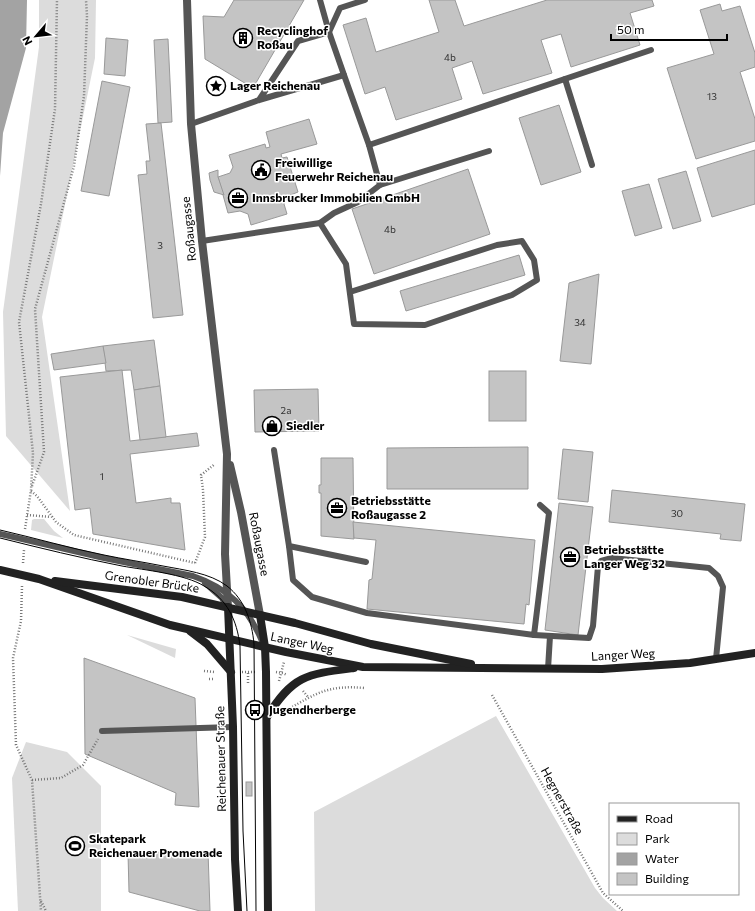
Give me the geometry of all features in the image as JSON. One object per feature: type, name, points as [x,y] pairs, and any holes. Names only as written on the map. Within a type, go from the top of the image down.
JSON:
[{"type":"main road","name":"Grenobler Brücke","points":[[0,570],[38,579],[170,625],[229,638]]},
{"type":"main road","name":"Grenobler Brücke","points":[[38,579],[182,597],[260,615]]},
{"type":"main road","name":"Reichenauer Straße","points":[[228,607],[233,727],[235,859],[238,911]]},
{"type":"main road","points":[[260,615],[265,647],[268,911]]},
{"type":"main road","name":"Langer Weg","points":[[260,615],[371,644],[490,668]]},
{"type":"main road","points":[[186,628],[207,644],[231,672]]},
{"type":"main road","name":"Langer Weg","points":[[229,638],[363,667],[602,669],[690,663],[755,653]]},
{"type":"main road","points":[[266,718],[282,695],[295,683],[309,676],[363,667]]},
{"type":"street","name":"Roßaugasse","points":[[187,0],[191,124],[202,241],[227,454],[241,512],[260,615]]},
{"type":"street","name":"Roßaugasse","points":[[227,454],[225,554],[228,607]]},
{"type":"lane","points":[[320,0],[329,32],[369,145],[380,185]]},
{"type":"lane","points":[[259,100],[298,41],[329,32],[340,8],[365,0]]},
{"type":"lane","points":[[369,145],[651,50]]},
{"type":"lane","points":[[191,124],[259,100],[344,75]]},
{"type":"lane","points":[[565,79],[592,165]]},
{"type":"lane","points":[[202,241],[320,223],[334,213],[358,202],[380,185],[489,151]]},
{"type":"lane","points":[[320,223],[346,264],[354,324],[425,325],[512,295],[537,280],[534,260],[522,241],[497,245],[350,292]]},
{"type":"lane","points":[[274,450],[293,580],[312,597],[367,613],[534,635],[589,638],[593,626],[598,566],[601,561],[612,558],[709,568],[718,576],[723,587],[716,659]]},
{"type":"lane","points":[[534,635],[549,513],[540,505]]},
{"type":"lane","points":[[0,534],[104,558],[193,576],[218,586],[246,611],[265,647]]},
{"type":"lane","points":[[289,546],[366,562]]},
{"type":"lane","points":[[193,576],[212,588],[222,598],[228,607]]},
{"type":"lane","points":[[548,669],[550,636]]},
{"type":"lane","points":[[102,731],[233,727]]},
{"type":"path","points":[[25,530],[31,490],[33,453],[20,322],[54,109],[57,0]]},
{"type":"path","points":[[31,490],[44,452],[35,309],[74,166],[84,96],[87,16],[86,0]]},
{"type":"path","points":[[31,490],[43,503],[51,517],[74,535],[195,563],[205,538],[201,475]]},
{"type":"path","points":[[27,515],[51,517]]},
{"type":"path","points":[[23,568],[24,546]]},
{"type":"path","points":[[22,583],[21,621],[13,658],[16,745],[32,780],[41,911]]},
{"type":"path","points":[[279,681],[284,661]]},
{"type":"path","points":[[204,671],[210,672]]},
{"type":"path","points":[[248,672],[246,679],[248,683]]},
{"type":"path","points":[[274,672],[281,672],[290,678]]},
{"type":"path","points":[[209,679],[214,679]]},
{"type":"path","points":[[246,679],[252,679]]},
{"type":"path","points":[[283,712],[321,691],[347,686],[365,688]]},
{"type":"path","name":"Hegnerstraße","points":[[492,695],[603,893],[623,911]]},
{"type":"path","points":[[32,780],[62,778],[83,765],[102,731]]},
{"type":"path","points":[[40,900],[46,911]]},
{"type":"green space","points":[[39,0],[96,0],[95,58],[42,317],[70,511],[6,436],[3,312],[39,47]]},
{"type":"green space","points":[[44,519],[54,531],[63,538],[31,530],[32,520]]},
{"type":"green space","points":[[127,635],[176,649],[175,658]]},
{"type":"green space","points":[[496,716],[595,888],[617,911],[315,911],[314,812]]},
{"type":"green space","points":[[26,742],[67,752],[101,786],[101,911],[18,911],[12,778]]},
{"type":"water","points":[[0,0],[27,0],[26,48],[3,133],[0,176]]},
{"type":"building","name":"Recyclinghof Roßau","points":[[234,0],[304,0],[253,88],[205,59],[203,16],[224,17]]},
{"type":"building","points":[[429,0],[455,0],[464,26],[547,0],[652,0],[654,6],[630,13],[640,45],[571,67],[561,34],[541,40],[552,73],[483,94],[472,61],[452,68],[462,99],[396,120],[385,87],[365,94],[343,25],[366,18],[376,52],[439,32]]},
{"type":"building","points":[[720,4],[722,11],[740,6],[755,53],[755,67],[740,72],[755,119],[755,141],[696,159],[667,68],[714,54],[700,10]]},
{"type":"building","points":[[106,38],[128,40],[125,76],[104,74]]},
{"type":"building","points":[[168,39],[172,122],[158,123],[154,40]]},
{"type":"building","points":[[102,81],[130,87],[109,196],[81,191]]},
{"type":"building","points":[[559,105],[581,172],[541,185],[519,118]]},
{"type":"building","name":"Freiwillige Feuerwehr Reichenau","points":[[309,119],[317,144],[281,154],[282,158],[287,157],[298,192],[288,196],[284,204],[287,214],[251,225],[248,214],[240,211],[228,213],[218,177],[230,173],[233,167],[229,155],[265,144],[266,148],[270,147],[266,132]]},
{"type":"building","points":[[161,123],[183,315],[153,318],[138,175],[147,174],[146,161],[150,161],[146,124]]},
{"type":"building","points":[[755,150],[755,204],[712,217],[697,168]]},
{"type":"building","points":[[468,169],[490,234],[374,274],[352,209]]},
{"type":"building","points":[[218,170],[218,177],[224,195],[214,192],[210,180],[209,173]]},
{"type":"building","points":[[686,171],[701,221],[673,229],[658,179]]},
{"type":"building","points":[[649,184],[662,228],[635,236],[622,191]]},
{"type":"building","points":[[519,255],[525,275],[406,311],[400,291]]},
{"type":"building","points":[[599,274],[591,364],[560,361],[569,283]]},
{"type":"building","points":[[154,340],[160,386],[134,390],[131,370],[106,371],[103,346]]},
{"type":"building","points":[[103,346],[106,363],[54,370],[51,354]]},
{"type":"building","points":[[122,370],[130,441],[197,433],[199,446],[130,454],[136,503],[171,498],[171,503],[180,503],[185,550],[93,534],[90,508],[75,510],[60,377]]},
{"type":"building","points":[[489,371],[526,371],[526,421],[489,421]]},
{"type":"building","points":[[160,386],[166,437],[140,440],[134,390]]},
{"type":"building","points":[[318,389],[319,431],[255,432],[254,390]]},
{"type":"building","points":[[528,447],[528,489],[387,489],[387,448]]},
{"type":"building","points":[[563,449],[593,452],[588,502],[558,499]]},
{"type":"building","name":"Betriebsstätte Roßaugasse 2","points":[[321,458],[353,458],[354,539],[321,536],[321,493],[319,493],[319,485],[321,485]]},
{"type":"building","points":[[612,490],[745,504],[741,541],[720,539],[721,534],[609,522]]},
{"type":"building","name":"Betriebsstätte Langer Weg 32","points":[[559,503],[593,507],[578,635],[545,630]]},
{"type":"building","points":[[353,522],[535,540],[529,605],[526,604],[524,624],[367,609],[369,580],[372,579],[376,540],[354,538]]},
{"type":"building","points":[[84,658],[195,698],[199,807],[175,805],[176,793],[85,754]]},
{"type":"building","points":[[246,782],[252,782],[252,796],[246,796]]},
{"type":"building","points":[[208,851],[210,911],[200,911],[129,892],[128,853]]},
{"type":"tram line","points":[[0,530],[118,558],[205,575],[227,586],[239,598],[249,620],[254,644],[256,911]]},
{"type":"tram line","points":[[0,538],[91,560],[186,578],[212,591],[230,611],[239,636],[240,646],[243,831],[247,911]]},
{"type":"place","name":"Recyclinghof Roßau","points":[[243,38]]},
{"type":"place","name":"Lager Reichenau","points":[[216,86]]},
{"type":"place","name":"Freiwillige Feuerwehr Reichenau","points":[[261,170]]},
{"type":"place","name":"Innsbrucker Immobilien GmbH","points":[[238,198]]},
{"type":"place","name":"Siedler","points":[[272,426]]},
{"type":"place","name":"Betriebsstätte Roßaugasse 2","points":[[337,508]]},
{"type":"place","name":"Betriebsstätte Langer Weg 32","points":[[570,557]]},
{"type":"place","name":"Jugendherberge","points":[[255,710]]},
{"type":"place","name":"Skatepark Reichenauer Promenade","points":[[75,846]]}]
